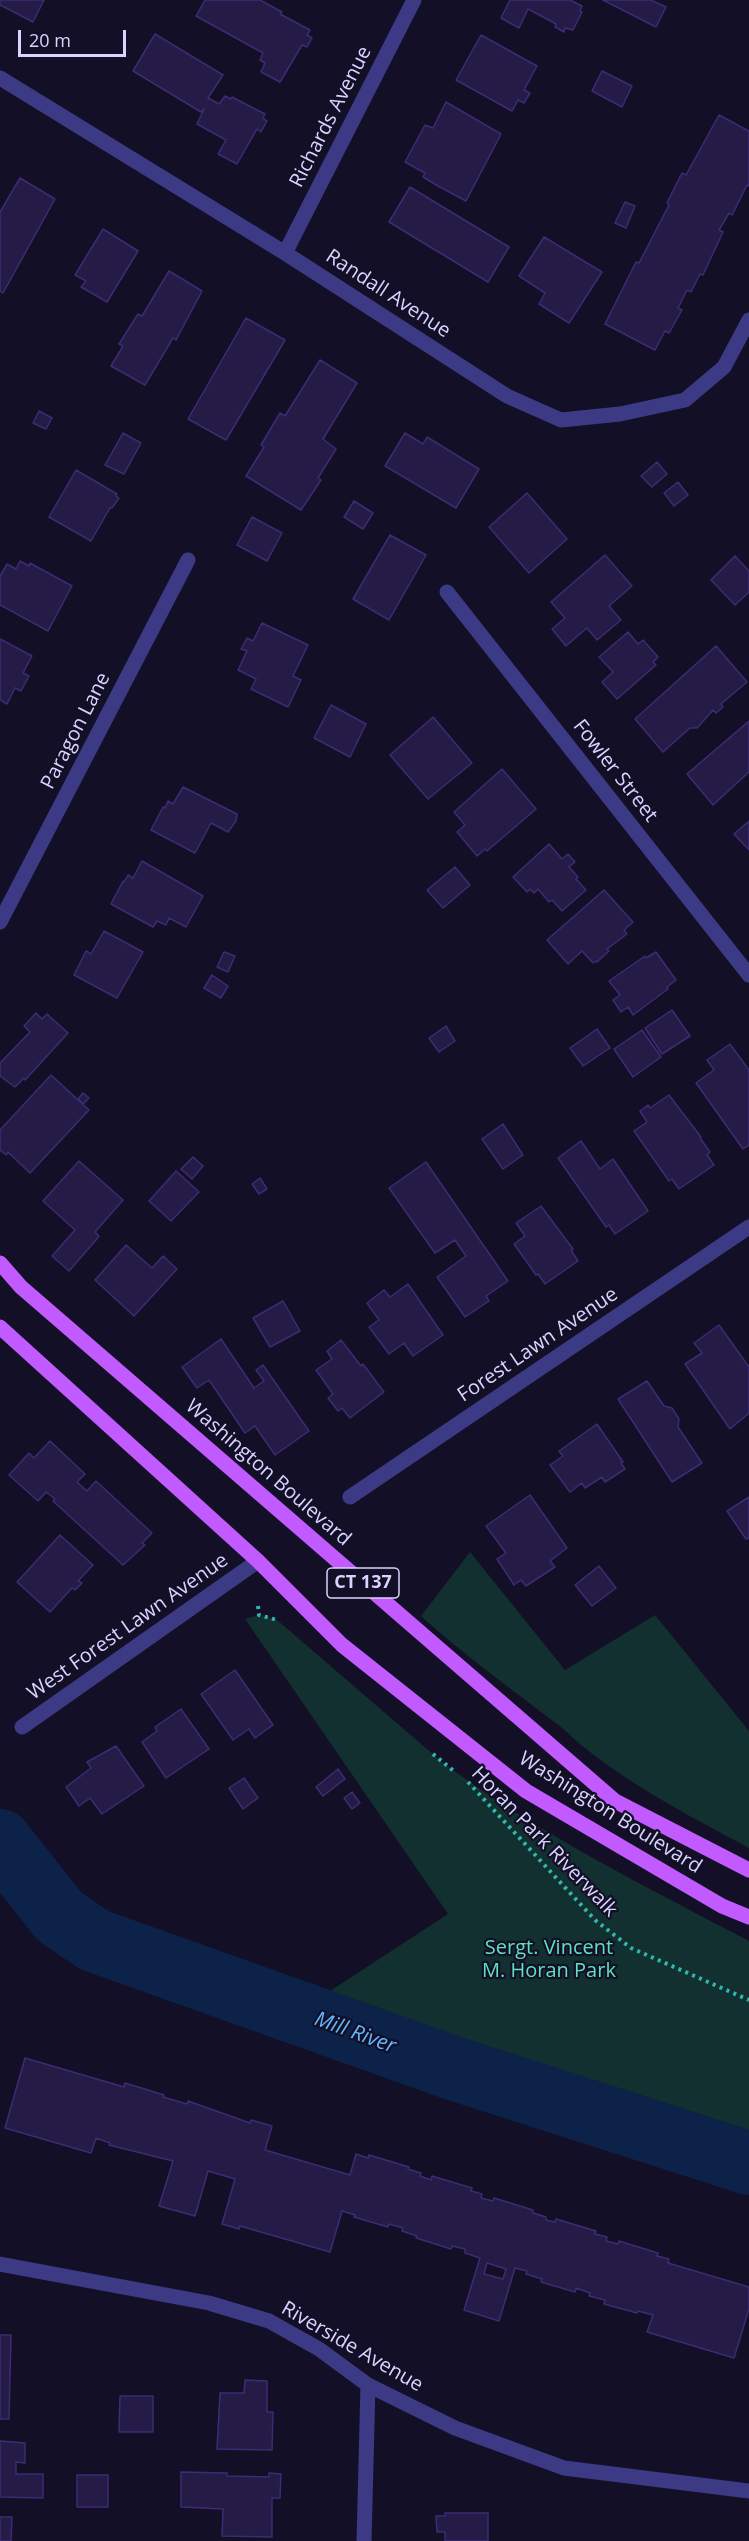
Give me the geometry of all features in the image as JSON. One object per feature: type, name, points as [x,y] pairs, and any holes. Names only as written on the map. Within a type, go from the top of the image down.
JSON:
[{"type":"main road","name":"Washington Boulevard","points":[[0,1263],[21,1287],[615,1801],[749,1870]]},
{"type":"main road","name":"Washington Boulevard","points":[[0,1327],[258,1561],[342,1645],[526,1791],[722,1906],[749,1917]]},
{"type":"street","name":"Richards Avenue","points":[[285,253],[414,0]]},
{"type":"street","name":"Randall Avenue","points":[[0,78],[285,253],[507,396],[561,420],[620,414],[685,400],[724,367],[749,320]]},
{"type":"street","name":"Paragon Lane","points":[[0,922],[188,560]]},
{"type":"street","name":"Fowler Street","points":[[447,592],[749,975]]},
{"type":"street","name":"Forest Lawn Avenue","points":[[351,1497],[749,1227]]},
{"type":"street","name":"West Forest Lawn Avenue","points":[[22,1727],[258,1561]]},
{"type":"street","name":"Riverside Avenue","points":[[0,2264],[209,2303],[269,2321],[319,2349],[368,2385],[455,2428],[564,2469],[749,2491]]},
{"type":"street","points":[[364,2541],[368,2385]]},
{"type":"path","points":[[258,1606],[259,1615],[276,1619],[285,1627]]},
{"type":"path","name":"Horan Park Riverwalk","points":[[426,1748],[469,1782],[595,1920],[631,1948],[749,2000]]},
{"type":"green space","points":[[470,1552],[565,1670],[655,1615],[749,1731],[749,1848],[665,1802],[604,1763],[421,1616]]},
{"type":"green space","name":"Sergt. Vincent M. Horan Park","points":[[259,1615],[276,1619],[442,1762],[478,1788],[592,1858],[749,1941],[749,2132],[537,2073],[324,1995],[448,1914],[245,1619]]},
{"type":"building","points":[[0,0],[44,0],[33,22],[0,5]]},
{"type":"building","points":[[205,0],[260,0],[310,30],[307,35],[312,38],[307,47],[302,45],[280,82],[261,72],[265,63],[260,60],[263,53],[196,16]]},
{"type":"building","points":[[510,0],[570,0],[582,6],[580,11],[582,12],[573,30],[565,28],[564,32],[555,27],[556,24],[528,9],[519,28],[501,18]]},
{"type":"building","points":[[603,0],[651,0],[666,7],[656,27]]},
{"type":"building","points":[[155,34],[223,75],[208,98],[219,104],[225,96],[231,99],[232,97],[265,114],[263,118],[267,121],[261,132],[257,129],[237,164],[218,154],[226,140],[197,124],[204,109],[201,112],[133,71]]},
{"type":"building","points":[[481,35],[537,66],[524,90],[530,93],[524,103],[518,100],[512,111],[456,80]]},
{"type":"building","points":[[602,71],[632,86],[622,107],[592,91]]},
{"type":"building","points":[[446,102],[501,134],[466,201],[423,177],[425,173],[405,162],[425,125],[433,128]]},
{"type":"building","points":[[719,115],[749,131],[749,186],[747,185],[732,215],[729,213],[719,230],[723,232],[703,275],[700,274],[691,292],[687,290],[678,308],[682,310],[669,333],[665,331],[655,350],[605,324],[636,262],[639,263],[669,205],[667,203],[682,173],[686,175]]},
{"type":"building","points":[[20,178],[55,199],[3,293],[0,291],[0,212]]},
{"type":"building","points":[[410,187],[509,247],[488,282],[389,222]]},
{"type":"building","points":[[625,202],[635,206],[626,228],[615,223]]},
{"type":"building","points":[[103,229],[138,251],[107,302],[81,287],[86,281],[75,275]]},
{"type":"building","points":[[544,237],[602,272],[569,323],[539,304],[545,293],[519,276]]},
{"type":"building","points":[[169,271],[202,291],[176,340],[173,338],[145,385],[111,366],[123,346],[119,344],[138,314],[142,316]]},
{"type":"building","points":[[246,318],[285,340],[226,440],[188,419]]},
{"type":"building","points":[[320,360],[357,383],[323,439],[336,449],[318,478],[321,480],[301,510],[246,476],[264,447],[261,445],[280,413],[285,416]]},
{"type":"building","points":[[39,411],[52,418],[46,429],[33,423]]},
{"type":"building","points":[[123,433],[141,443],[124,474],[105,465]]},
{"type":"building","points":[[405,433],[423,444],[427,437],[479,469],[456,508],[385,466]]},
{"type":"building","points":[[657,462],[667,474],[652,487],[641,476]]},
{"type":"building","points":[[76,470],[117,494],[119,498],[110,508],[91,541],[49,517]]},
{"type":"building","points":[[678,482],[688,495],[674,506],[664,493]]},
{"type":"building","points":[[527,493],[567,539],[529,573],[489,527]]},
{"type":"building","points":[[354,501],[373,513],[363,529],[344,517]]},
{"type":"building","points":[[252,517],[282,533],[267,561],[237,545]]},
{"type":"building","points":[[390,535],[426,555],[389,620],[353,599]]},
{"type":"building","points":[[605,555],[632,586],[609,606],[621,620],[597,640],[587,628],[566,646],[552,629],[565,618],[551,602]]},
{"type":"building","points":[[735,556],[749,571],[749,592],[735,605],[711,580]]},
{"type":"building","points":[[20,561],[29,566],[30,563],[72,586],[48,631],[0,605],[0,576],[7,564],[16,569]]},
{"type":"building","points":[[262,623],[308,645],[293,676],[301,680],[288,707],[251,689],[256,679],[238,670],[247,651],[241,649],[247,638],[253,641]]},
{"type":"building","points":[[628,632],[638,644],[643,640],[658,657],[653,662],[656,665],[617,699],[602,682],[613,672],[599,657]]},
{"type":"building","points":[[0,639],[32,656],[23,673],[29,676],[21,691],[15,688],[7,704],[0,700]]},
{"type":"building","points":[[716,646],[747,682],[721,704],[723,707],[716,713],[713,710],[697,728],[690,728],[663,752],[635,719]]},
{"type":"building","points":[[331,705],[366,724],[350,757],[314,738]]},
{"type":"building","points":[[433,717],[472,763],[428,799],[390,755]]},
{"type":"building","points":[[749,721],[749,772],[713,805],[687,774]]},
{"type":"building","points":[[502,769],[536,809],[487,851],[485,849],[477,856],[457,832],[465,825],[454,812]]},
{"type":"building","points":[[183,787],[237,814],[236,821],[228,832],[211,823],[195,853],[151,830],[163,807],[165,808],[168,801],[173,804]]},
{"type":"building","points":[[749,821],[749,850],[734,834]]},
{"type":"building","points":[[549,844],[562,859],[568,854],[575,862],[569,867],[586,890],[562,911],[552,900],[549,902],[538,889],[534,893],[530,889],[527,892],[513,877]]},
{"type":"building","points":[[142,861],[203,896],[186,927],[169,918],[166,925],[157,921],[153,927],[111,904],[123,881],[128,875],[133,878]]},
{"type":"building","points":[[455,867],[470,885],[443,908],[427,890]]},
{"type":"building","points":[[604,890],[633,922],[624,930],[627,934],[607,949],[609,951],[597,962],[593,963],[582,951],[568,964],[547,940]]},
{"type":"building","points":[[104,931],[143,952],[117,998],[74,975],[86,951],[91,954]]},
{"type":"building","points":[[224,952],[235,956],[228,972],[217,967]]},
{"type":"building","points":[[656,952],[676,980],[667,987],[668,989],[633,1015],[628,1007],[621,1012],[613,1000],[620,995],[609,981],[645,956],[646,958]]},
{"type":"building","points":[[212,975],[228,986],[221,998],[204,988]]},
{"type":"building","points":[[672,1010],[690,1036],[662,1054],[645,1028]]},
{"type":"building","points":[[36,1013],[42,1019],[47,1014],[68,1033],[25,1080],[24,1078],[15,1087],[0,1076],[0,1063],[30,1032],[24,1026]]},
{"type":"building","points":[[446,1026],[455,1041],[439,1052],[429,1038]]},
{"type":"building","points":[[597,1029],[610,1048],[583,1066],[570,1048]]},
{"type":"building","points":[[642,1030],[661,1057],[633,1077],[614,1049]]},
{"type":"building","points":[[730,1044],[749,1070],[749,1145],[743,1149],[696,1083],[714,1070],[707,1060]]},
{"type":"building","points":[[51,1075],[89,1110],[30,1173],[8,1152],[6,1155],[0,1150],[0,1130]]},
{"type":"building","points":[[83,1093],[89,1098],[83,1104],[78,1099]]},
{"type":"building","points":[[669,1095],[701,1137],[710,1152],[707,1155],[714,1165],[679,1189],[672,1179],[669,1181],[634,1131],[647,1122],[640,1111],[648,1105],[650,1108]]},
{"type":"building","points":[[503,1124],[523,1155],[503,1169],[482,1139]]},
{"type":"building","points":[[581,1141],[600,1169],[613,1159],[648,1211],[615,1234],[609,1225],[606,1227],[558,1158]]},
{"type":"building","points":[[193,1157],[203,1166],[192,1179],[181,1169]]},
{"type":"building","points":[[79,1161],[123,1200],[95,1232],[99,1236],[69,1271],[52,1256],[75,1230],[43,1201]]},
{"type":"building","points":[[426,1162],[508,1281],[486,1296],[489,1301],[465,1317],[437,1277],[466,1256],[455,1240],[435,1253],[389,1188]]},
{"type":"building","points":[[176,1171],[199,1192],[171,1221],[149,1201]]},
{"type":"building","points":[[260,1178],[267,1189],[259,1194],[252,1184]]},
{"type":"building","points":[[541,1206],[573,1249],[571,1250],[578,1261],[545,1284],[514,1244],[525,1236],[516,1223]]},
{"type":"building","points":[[126,1245],[152,1268],[163,1256],[177,1269],[134,1316],[95,1280]]},
{"type":"building","points":[[408,1284],[443,1335],[413,1356],[404,1343],[389,1354],[369,1327],[379,1320],[367,1303],[384,1290],[390,1297]]},
{"type":"building","points":[[283,1301],[300,1331],[270,1347],[253,1318]]},
{"type":"building","points":[[719,1325],[749,1367],[749,1413],[730,1429],[685,1364],[702,1353],[694,1343]]},
{"type":"building","points":[[221,1339],[254,1388],[264,1381],[256,1370],[263,1365],[309,1431],[275,1455],[255,1426],[245,1433],[209,1380],[197,1388],[182,1367]]},
{"type":"building","points":[[341,1340],[384,1392],[350,1418],[342,1408],[338,1411],[328,1398],[333,1394],[316,1370],[332,1359],[327,1351]]},
{"type":"building","points":[[647,1381],[664,1406],[672,1408],[679,1419],[678,1427],[702,1463],[672,1482],[618,1399]]},
{"type":"building","points":[[597,1424],[623,1462],[621,1463],[625,1469],[605,1482],[602,1477],[585,1488],[582,1483],[570,1492],[550,1465],[563,1456],[559,1451]]},
{"type":"building","points":[[50,1441],[85,1474],[77,1482],[87,1491],[96,1481],[152,1533],[142,1543],[145,1545],[123,1565],[53,1501],[55,1499],[46,1492],[38,1501],[9,1475],[29,1453],[34,1458]]},
{"type":"building","points":[[530,1495],[567,1548],[550,1561],[555,1567],[526,1586],[521,1580],[514,1585],[497,1559],[506,1553],[486,1526]]},
{"type":"building","points":[[749,1497],[749,1538],[746,1539],[727,1511]]},
{"type":"building","points":[[60,1535],[93,1565],[78,1581],[82,1583],[75,1590],[72,1588],[50,1612],[17,1582]]},
{"type":"building","points":[[599,1566],[616,1588],[592,1606],[575,1585]]},
{"type":"building","points":[[235,1670],[273,1725],[255,1738],[249,1729],[233,1740],[201,1694]]},
{"type":"building","points":[[181,1709],[209,1749],[166,1778],[142,1742],[157,1731],[155,1727]]},
{"type":"building","points":[[116,1746],[144,1786],[102,1814],[90,1798],[79,1806],[66,1787],[91,1768],[87,1762]]},
{"type":"building","points":[[338,1769],[345,1779],[323,1796],[316,1787]]},
{"type":"building","points":[[244,1778],[258,1798],[243,1809],[229,1788]]},
{"type":"building","points":[[352,1792],[360,1803],[352,1809],[344,1798]]},
{"type":"building","points":[[25,2058],[124,2087],[125,2083],[187,2104],[188,2101],[250,2123],[251,2120],[272,2126],[265,2150],[350,2175],[356,2154],[368,2158],[369,2155],[409,2167],[408,2169],[421,2173],[420,2176],[431,2180],[432,2176],[472,2188],[471,2191],[482,2194],[481,2198],[493,2201],[494,2198],[533,2210],[533,2213],[546,2217],[546,2220],[555,2222],[556,2219],[596,2231],[595,2234],[607,2237],[606,2241],[618,2244],[619,2241],[658,2253],[657,2256],[669,2259],[668,2263],[749,2287],[749,2309],[734,2358],[647,2332],[653,2315],[604,2304],[605,2300],[589,2296],[590,2293],[576,2288],[575,2292],[541,2282],[542,2279],[515,2268],[499,2321],[464,2310],[480,2258],[465,2253],[465,2249],[452,2246],[451,2249],[416,2238],[417,2236],[402,2231],[403,2228],[389,2224],[388,2227],[342,2211],[330,2252],[240,2226],[239,2229],[222,2224],[235,2179],[208,2171],[195,2216],[159,2206],[173,2161],[109,2145],[110,2143],[96,2138],[91,2153],[5,2128]],"holes":[[[487,2263],[506,2269],[503,2279],[484,2274]]]},
{"type":"building","points":[[0,2335],[11,2335],[9,2419],[0,2419]]},
{"type":"building","points":[[245,2380],[267,2381],[267,2412],[273,2412],[272,2450],[217,2449],[220,2393],[244,2393]]},
{"type":"building","points":[[120,2396],[153,2396],[153,2432],[119,2432]]},
{"type":"building","points":[[0,2441],[25,2443],[25,2463],[16,2462],[16,2474],[43,2474],[43,2498],[0,2497]]},
{"type":"building","points":[[181,2472],[269,2477],[269,2473],[281,2474],[280,2498],[272,2498],[272,2537],[222,2536],[223,2509],[181,2507]]},
{"type":"building","points":[[77,2475],[108,2475],[108,2507],[77,2507]]},
{"type":"building","points":[[445,2513],[488,2513],[488,2541],[445,2541],[445,2532],[437,2532],[436,2516],[445,2516]]},
{"type":"building","points":[[0,2517],[12,2517],[11,2541],[0,2541]]},
{"type":"waterway","name":"Mill River","points":[[0,1841],[59,1916],[94,1940],[453,2068],[749,2163]]}]
